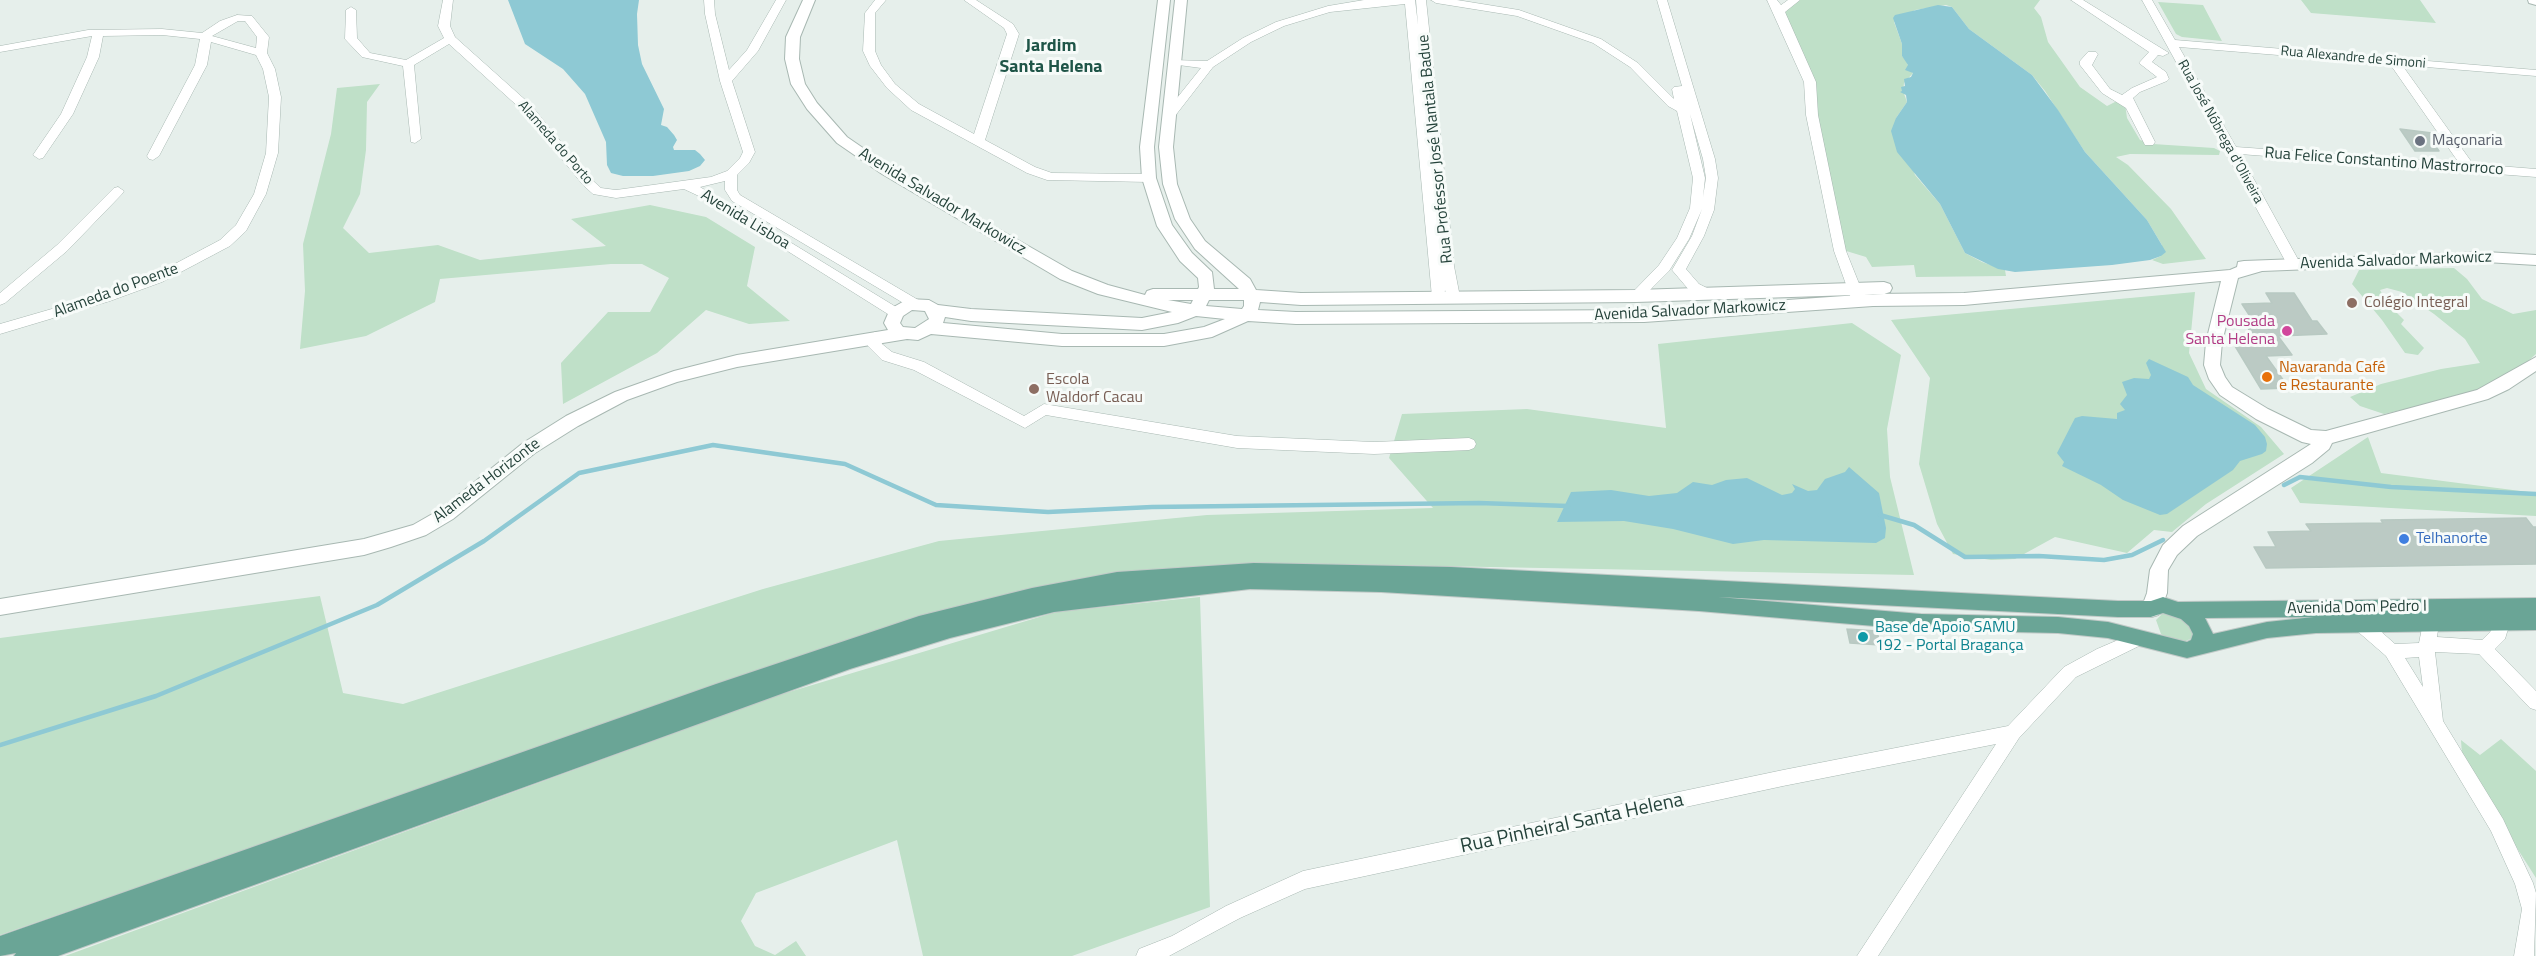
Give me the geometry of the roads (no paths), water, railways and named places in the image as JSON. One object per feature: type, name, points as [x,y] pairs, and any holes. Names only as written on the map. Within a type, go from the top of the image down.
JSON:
[{"type":"main road","points":[[0,947],[716,693],[919,624],[1032,596],[1116,580],[1254,571],[1451,575],[2024,604],[2151,609],[2163,605],[2179,608],[2188,613],[2201,627],[2204,634],[2199,646],[2187,650],[2108,630],[2058,625],[1921,622],[1699,603],[1381,584],[1250,581],[1053,604],[950,630],[849,661],[26,956]]},
{"type":"main road","name":"Avenida Dom Pedro I","points":[[2179,608],[2239,610],[2536,606]]},
{"type":"main road","points":[[2151,609],[2147,614],[2148,628],[2154,636],[2170,647]]},
{"type":"main road","name":"Avenida Dom Pedro I","points":[[2199,646],[2267,630],[2316,626],[2431,622],[2536,622]]},
{"type":"street","points":[[351,10],[351,39],[358,49],[366,55],[408,64],[450,39],[444,26],[448,0]]},
{"type":"street","points":[[709,0],[710,14],[726,81],[749,152],[745,160],[730,174]]},
{"type":"street","points":[[726,81],[752,51],[781,0]]},
{"type":"street","name":"Avenida Salvador Markowicz","points":[[810,0],[793,38],[792,59],[798,84],[812,106],[842,140],[887,171],[1038,261],[1086,284],[1168,306],[1296,318],[1644,316],[1961,286],[2228,270],[2293,263],[2486,257],[2536,260]]},
{"type":"street","points":[[881,0],[870,13],[869,51],[876,66],[891,86],[915,107],[1031,170],[1051,177],[1149,178]]},
{"type":"street","points":[[969,0],[1009,26],[1013,34],[978,142]]},
{"type":"street","points":[[887,323],[908,305],[915,304],[929,306],[934,310],[971,315],[1142,324],[1174,318],[1195,310],[1207,287],[1206,276],[1186,257],[1165,226],[1149,178],[1147,147],[1164,0]]},
{"type":"street","points":[[1181,0],[1166,147],[1170,184],[1183,219],[1200,245],[1248,290],[1252,306],[1246,315]]},
{"type":"street","points":[[1171,113],[1209,65],[1247,40],[1280,24],[1328,9],[1409,0]]},
{"type":"street","name":"Rua Professor José Nantala Badue","points":[[1409,0],[1446,297]]},
{"type":"street","name":"Rua Professor José Nantala Badue","points":[[1421,0],[1447,266],[1446,297]]},
{"type":"street","points":[[1436,0],[1519,13],[1597,41],[1644,72],[1672,103],[1690,111]]},
{"type":"street","points":[[1653,0],[1690,111],[1709,159],[1711,194],[1708,210],[1698,236],[1679,270]]},
{"type":"street","points":[[1636,296],[1664,268],[1683,240],[1696,207],[1700,178],[1690,111],[1662,0]]},
{"type":"street","points":[[1795,0],[1775,5],[1810,82],[1812,115],[1840,251],[1857,295]]},
{"type":"street","points":[[2076,0],[2156,51],[2178,58]]},
{"type":"street","name":"Rua José Nóbrega d'Oliveira","points":[[2147,0],[2293,263]]},
{"type":"street","name":"Alameda do Poente","points":[[0,328],[34,320],[157,279],[225,243],[241,228],[261,194],[272,153],[275,97],[269,69],[261,53],[263,37],[247,17],[218,25],[205,37]]},
{"type":"street","points":[[39,154],[67,114],[93,57],[98,33]]},
{"type":"street","points":[[0,49],[98,33],[162,33],[205,37],[261,53]]},
{"type":"street","points":[[153,156],[201,65],[205,37]]},
{"type":"street","name":"Alameda do Porto","points":[[450,39],[527,108],[587,182],[597,191],[636,194],[713,180],[730,174]]},
{"type":"street","name":"Rua Alexandre de Simoni","points":[[2169,43],[2536,73]]},
{"type":"street","points":[[2149,142],[2128,94],[2164,78],[2145,63],[2156,51]]},
{"type":"street","points":[[2092,54],[2086,61],[2086,65],[2094,78],[2106,91],[2132,106]]},
{"type":"street","points":[[2393,61],[2469,168]]},
{"type":"street","points":[[1175,62],[1209,65]]},
{"type":"street","points":[[408,64],[415,139]]},
{"type":"street","points":[[1147,147],[1166,147]]},
{"type":"street","name":"Rua Felice Constantino Mastrorroco","points":[[2232,150],[2536,173]]},
{"type":"street","name":"Avenida Lisboa","points":[[730,174],[731,190],[736,198],[915,304]]},
{"type":"street","name":"Avenida Lisboa","points":[[685,185],[707,195],[804,255],[887,323],[875,346],[887,356],[920,366],[1025,423],[1044,409],[1237,442],[1374,448],[1469,444]]},
{"type":"street","points":[[0,300],[62,248],[118,191]]},
{"type":"street","name":"Avenida Lisboa","points":[[804,255],[820,246]]},
{"type":"street","points":[[1664,268],[1679,270],[1694,287],[1708,294]]},
{"type":"street","points":[[2228,270],[2214,342],[2212,364],[2217,379],[2226,391],[2262,414],[2308,437],[2326,438],[2482,395],[2503,385],[2536,363]]},
{"type":"street","name":"Avenida Salvador Markowicz","points":[[1124,295],[1204,295],[1248,290],[1301,299],[1708,294],[1857,295]]},
{"type":"street","points":[[1382,298],[1372,306],[1382,316]]},
{"type":"street","points":[[930,328],[937,319],[934,310]]},
{"type":"street","name":"Alameda Horizonte","points":[[0,607],[364,547],[391,539],[419,530],[447,514],[529,448],[572,421],[621,396],[674,377],[737,361],[856,340],[887,323],[903,334],[918,334],[930,328],[1062,339],[1164,340],[1206,333],[1226,326],[1246,315]]},
{"type":"street","points":[[2262,414],[2288,438],[2297,462]]},
{"type":"street","points":[[2151,609],[2157,593],[2159,570],[2170,550],[2190,531],[2306,458],[2323,444],[2326,438]]},
{"type":"street","points":[[2158,577],[2169,601],[2179,608]]},
{"type":"street","points":[[2431,622],[2426,650],[2437,724]]},
{"type":"street","points":[[2392,651],[2426,650],[2430,645],[2435,644],[2483,647],[2493,642],[2499,634],[2502,622]]},
{"type":"street","points":[[2362,626],[2392,651],[2498,825],[2524,883],[2531,909],[2524,956]]},
{"type":"street","points":[[1867,956],[2013,733],[2070,672],[2139,638]]},
{"type":"street","points":[[2483,647],[2536,703]]},
{"type":"street","name":"Rua Pinheiral Santa Helena","points":[[1146,956],[1178,943],[1233,912],[1303,880],[1783,778],[2013,733]]},
{"type":"water","points":[[508,0],[639,0],[638,45],[642,64],[664,109],[661,125],[667,127],[677,140],[673,147],[674,150],[695,150],[700,154],[705,160],[700,166],[689,171],[653,176],[623,176],[611,173],[607,165],[606,142],[585,94],[563,69],[525,44]]},
{"type":"water","points":[[1938,5],[1952,7],[1969,29],[2032,75],[2085,152],[2147,220],[2166,252],[2150,260],[2015,272],[1998,269],[1965,253],[1940,204],[1897,152],[1891,131],[1896,118],[1907,102],[1906,95],[1900,92],[1901,87],[1905,86],[1904,79],[1911,77],[1913,73],[1905,70],[1908,65],[1902,56],[1902,44],[1893,18],[1895,15]]},
{"type":"water","points":[[2149,359],[2188,377],[2193,385],[2255,425],[2265,437],[2267,444],[2266,451],[2262,454],[2240,461],[2233,470],[2167,514],[2160,515],[2123,500],[2101,485],[2062,466],[2064,462],[2057,453],[2075,418],[2082,416],[2117,419],[2117,413],[2125,410],[2120,404],[2127,395],[2122,382],[2134,378],[2149,379],[2151,375],[2146,363]]},
{"type":"water","points":[[1849,467],[1879,493],[1886,528],[1885,538],[1876,543],[1764,540],[1733,544],[1673,529],[1624,521],[1557,522],[1571,492],[1611,490],[1649,496],[1677,493],[1693,482],[1712,485],[1726,480],[1747,478],[1782,495],[1792,493],[1795,489],[1792,484],[1808,491],[1817,490],[1825,479],[1845,472]]},
{"type":"waterway","points":[[0,745],[156,696],[377,605],[484,541],[579,473],[713,445],[845,464],[936,505],[1048,512],[1152,507],[1479,503],[1568,506]]},
{"type":"waterway","points":[[2284,485],[2300,477],[2391,487],[2536,494]]},
{"type":"waterway","points":[[1880,515],[1914,525],[1965,557],[2039,556],[2104,560],[2132,555],[2163,540]]},
{"type":"place","name":"Maçonaria","points":[[2420,141]]},
{"type":"place","name":"Colégio Integral","points":[[2352,303]]},
{"type":"place","name":"Pousada Santa Helena","points":[[2287,331]]},
{"type":"place","name":"Navaranda Café e Restaurante","points":[[2267,377]]},
{"type":"place","name":"Escola Waldorf Cacau","points":[[1034,389]]},
{"type":"place","name":"Telhanorte","points":[[2404,539]]},
{"type":"place","name":"Base de Apoio SAMU 192 - Portal Bragança","points":[[1863,637]]},
{"type":"district","name":"Jardim Santa Helena","points":[[1051,57]]}]
